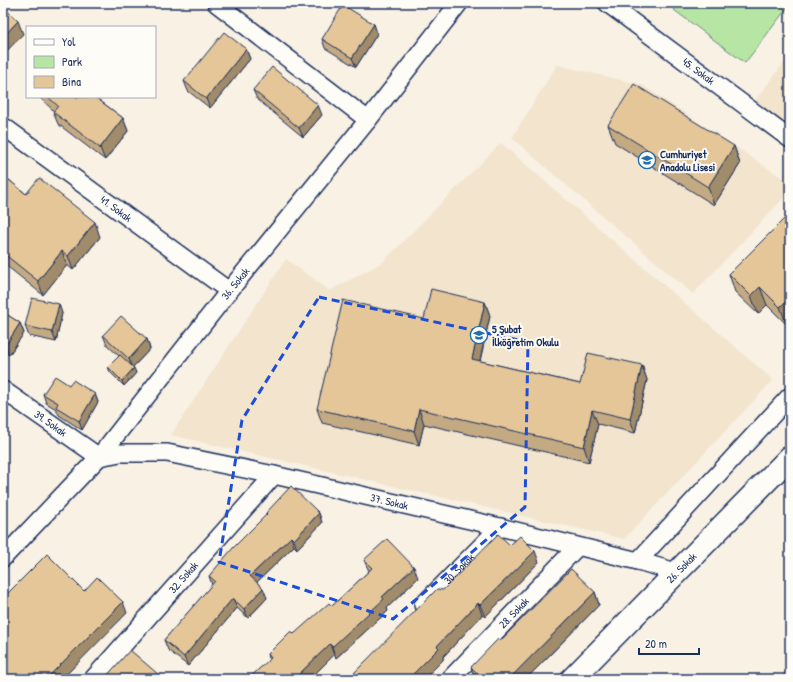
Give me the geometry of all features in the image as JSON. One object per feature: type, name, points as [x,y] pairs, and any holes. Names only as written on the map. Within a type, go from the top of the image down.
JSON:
[{"type":"street","points":[[216,3],[368,120]]},
{"type":"street","name":"36. Sokak","points":[[3,558],[99,457],[368,120],[459,3]]},
{"type":"street","name":"45. Sokak","points":[[607,3],[790,139]]},
{"type":"street","name":"41. Sokak","points":[[3,126],[230,291]]},
{"type":"street","name":"39. Sokak","points":[[3,390],[99,457]]},
{"type":"street","points":[[638,561],[790,396]]},
{"type":"street","name":"37. Sokak","points":[[99,457],[120,453],[167,453],[274,475],[500,527],[638,561],[676,572]]},
{"type":"street","name":"26. Sokak","points":[[572,679],[790,457]]},
{"type":"street","name":"32. Sokak","points":[[93,679],[274,475]]},
{"type":"street","name":"30. Sokak","points":[[411,617],[500,527]]},
{"type":"street","name":"28. Sokak","points":[[450,679],[577,547]]},
{"type":"highlighted area","points":[[319,297],[528,342],[525,507],[393,619],[219,562],[242,420]]},
{"type":"shaded area","points":[[790,55],[790,128],[754,102]]},
{"type":"shaded area","name":"Cumhuriyet Anadolu Lisesi","points":[[557,65],[642,85],[790,183],[790,191],[693,294],[512,138]]},
{"type":"shaded area","name":"5 Şubat İlköğretim Okulu","points":[[501,143],[773,380],[624,539],[171,435],[286,259],[330,291],[383,262]]},
{"type":"green space","points":[[680,3],[790,4],[745,63],[674,10]]},
{"type":"building","points":[[343,5],[374,24],[352,58],[322,39]]},
{"type":"building","points":[[3,7],[18,21],[3,37]]},
{"type":"building","points":[[224,32],[246,49],[206,99],[184,81]]},
{"type":"building","points":[[272,67],[318,105],[299,128],[253,90]]},
{"type":"building","points":[[634,84],[734,146],[708,187],[608,125]]},
{"type":"building","points":[[49,98],[96,98],[123,118],[100,148],[53,112],[58,106]]},
{"type":"building","points":[[3,175],[26,194],[39,178],[95,222],[68,256],[62,251],[38,281],[3,253]]},
{"type":"building","points":[[790,213],[790,297],[780,307],[760,287],[751,296],[729,274]]},
{"type":"building","points":[[431,289],[485,302],[472,359],[580,384],[588,353],[642,365],[630,419],[592,410],[584,447],[419,409],[414,431],[317,409],[343,300],[424,319]]},
{"type":"building","points":[[32,298],[59,304],[52,332],[25,326]]},
{"type":"building","points":[[3,312],[20,323],[6,345],[3,343]]},
{"type":"building","points":[[121,316],[147,339],[129,359],[103,335]]},
{"type":"building","points":[[120,355],[134,368],[122,381],[108,367]]},
{"type":"building","points":[[55,376],[69,385],[73,380],[95,394],[79,421],[56,407],[58,403],[43,394]]},
{"type":"building","points":[[291,486],[319,513],[294,540],[291,537],[250,576],[263,588],[244,609],[233,598],[184,657],[164,640],[215,581],[209,576]]},
{"type":"building","points":[[498,534],[510,545],[520,536],[535,551],[480,605],[478,603],[437,646],[439,648],[408,679],[342,679],[353,674],[437,589],[443,590]]},
{"type":"building","points":[[387,539],[414,567],[382,597],[384,599],[332,647],[330,644],[294,679],[248,679],[271,658],[268,654],[291,631],[294,634],[329,603],[332,606],[372,568],[364,560]]},
{"type":"building","points":[[47,554],[84,591],[97,577],[123,602],[46,679],[3,679],[3,598]]},
{"type":"building","points":[[571,569],[595,592],[509,679],[483,679],[471,667],[498,639],[500,641]]},
{"type":"building","points":[[130,650],[159,675],[155,679],[104,679]]},
{"type":"railway","points":[[783,679],[790,671]]},
{"type":"place","name":"Cumhuriyet Anadolu Lisesi","points":[[647,160]]},
{"type":"place","name":"5 Şubat İlköğretim Okulu","points":[[479,335]]}]
